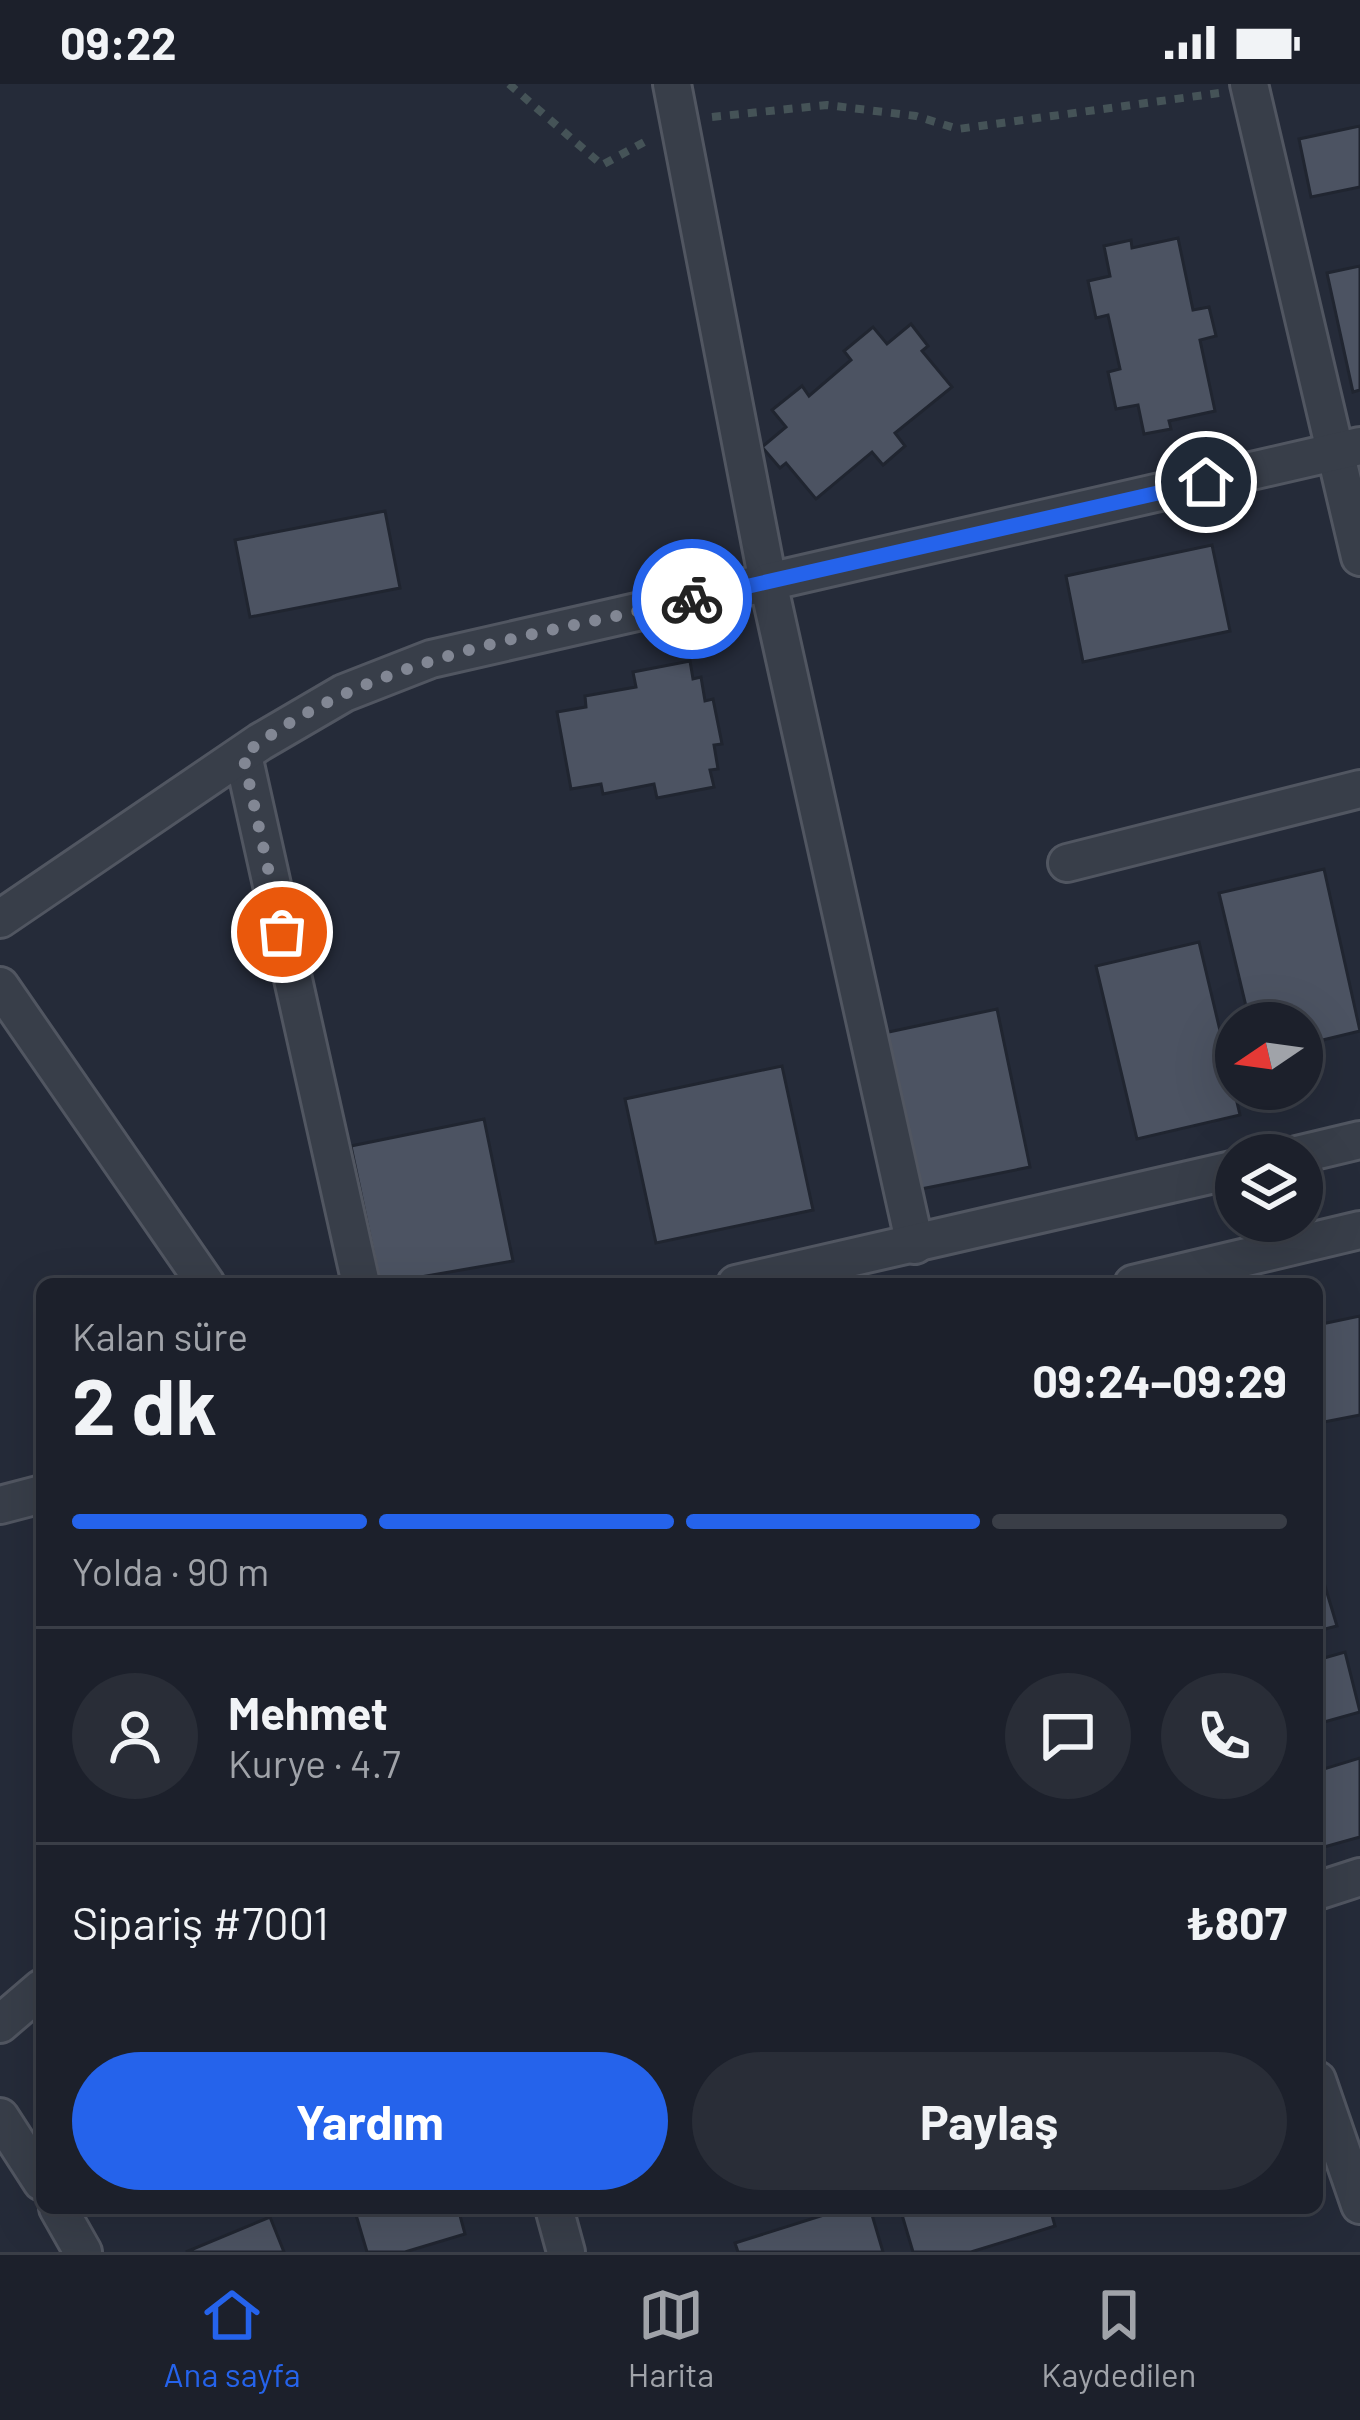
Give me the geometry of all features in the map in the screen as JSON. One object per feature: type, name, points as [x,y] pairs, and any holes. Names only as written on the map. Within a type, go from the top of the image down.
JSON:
[{"type":"street","points":[[672,84],[768,582],[915,1245]]},
{"type":"street","points":[[1259,86],[1349,448],[1360,557]]},
{"type":"street","points":[[0,919],[243,755],[344,693],[431,659],[1349,448]]},
{"type":"street","points":[[243,755],[360,1278]]},
{"type":"street","points":[[1067,863],[1360,789]]},
{"type":"street","points":[[0,986],[202,1278]]},
{"type":"street","points":[[1323,1149],[1360,1140]]},
{"type":"street","points":[[764,1278],[1215,1174]]},
{"type":"street","points":[[1157,1278],[1360,1230]]},
{"type":"street","points":[[0,1505],[36,1496]]},
{"type":"street","points":[[1323,1890],[1360,1877]]},
{"type":"street","points":[[0,2024],[36,1993]]},
{"type":"street","points":[[1323,2097],[1360,2204]]},
{"type":"street","points":[[0,2117],[36,2173]]},
{"type":"street","points":[[61,2214],[83,2252]]},
{"type":"street","points":[[556,2214],[566,2252]]},
{"type":"path","points":[[509,84],[602,164],[681,126],[758,108],[827,105],[916,116],[958,129],[1259,86]]},
{"type":"building","points":[[1360,126],[1360,187],[1311,197],[1299,139]]},
{"type":"building","points":[[1178,238],[1193,310],[1209,307],[1216,336],[1200,340],[1215,411],[1169,421],[1171,429],[1144,434],[1138,405],[1116,409],[1108,372],[1120,369],[1108,315],[1096,318],[1088,281],[1110,276],[1104,246],[1131,240],[1132,248]]},
{"type":"building","points":[[1360,266],[1360,390],[1353,392],[1327,273]]},
{"type":"building","points":[[911,324],[928,346],[922,351],[952,387],[895,433],[905,446],[883,465],[872,452],[816,499],[786,463],[780,468],[762,447],[786,427],[772,410],[802,386],[809,396],[851,360],[844,351],[873,327],[887,344]]},
{"type":"building","points":[[385,511],[400,588],[250,617],[235,540]]},
{"type":"building","points":[[1212,545],[1230,631],[1083,662],[1066,576]]},
{"type":"building","points":[[690,661],[693,679],[701,677],[705,701],[713,699],[722,744],[714,745],[718,769],[710,770],[714,787],[657,798],[654,784],[603,794],[601,784],[571,789],[557,712],[586,707],[585,696],[636,687],[633,672]]},
{"type":"building","points":[[1324,869],[1360,1031],[1323,1040],[1323,1002],[1245,1002],[1219,893]]},
{"type":"building","points":[[1199,942],[1215,1010],[1215,1110],[1239,1110],[1240,1115],[1137,1139],[1096,966]]},
{"type":"building","points":[[997,1009],[1030,1167],[916,1190],[884,1033]]},
{"type":"building","points":[[782,1066],[813,1210],[656,1243],[625,1099]]},
{"type":"building","points":[[484,1119],[513,1261],[415,1278],[379,1278],[351,1146]]},
{"type":"building","points":[[1360,1316],[1360,1415],[1324,1422],[1323,1324]]},
{"type":"building","points":[[1323,1580],[1337,1626],[1323,1630]]},
{"type":"building","points":[[1345,1652],[1360,1712],[1323,1722],[1323,1658]]},
{"type":"building","points":[[1360,1758],[1360,1837],[1323,1847],[1323,1769]]},
{"type":"building","points":[[356,2214],[460,2214],[465,2234],[405,2252],[367,2252]]},
{"type":"building","points":[[827,2214],[872,2214],[883,2252],[738,2252],[735,2243]]},
{"type":"building","points":[[902,2214],[1052,2214],[1055,2226],[971,2252],[913,2252]]},
{"type":"building","points":[[270,2217],[284,2252],[186,2252]]},
{"type":"way so far","points":[[282,932],[243,755],[344,693],[431,659],[692,599]]},
{"type":"route","points":[[692,599],[1206,482]]}]
